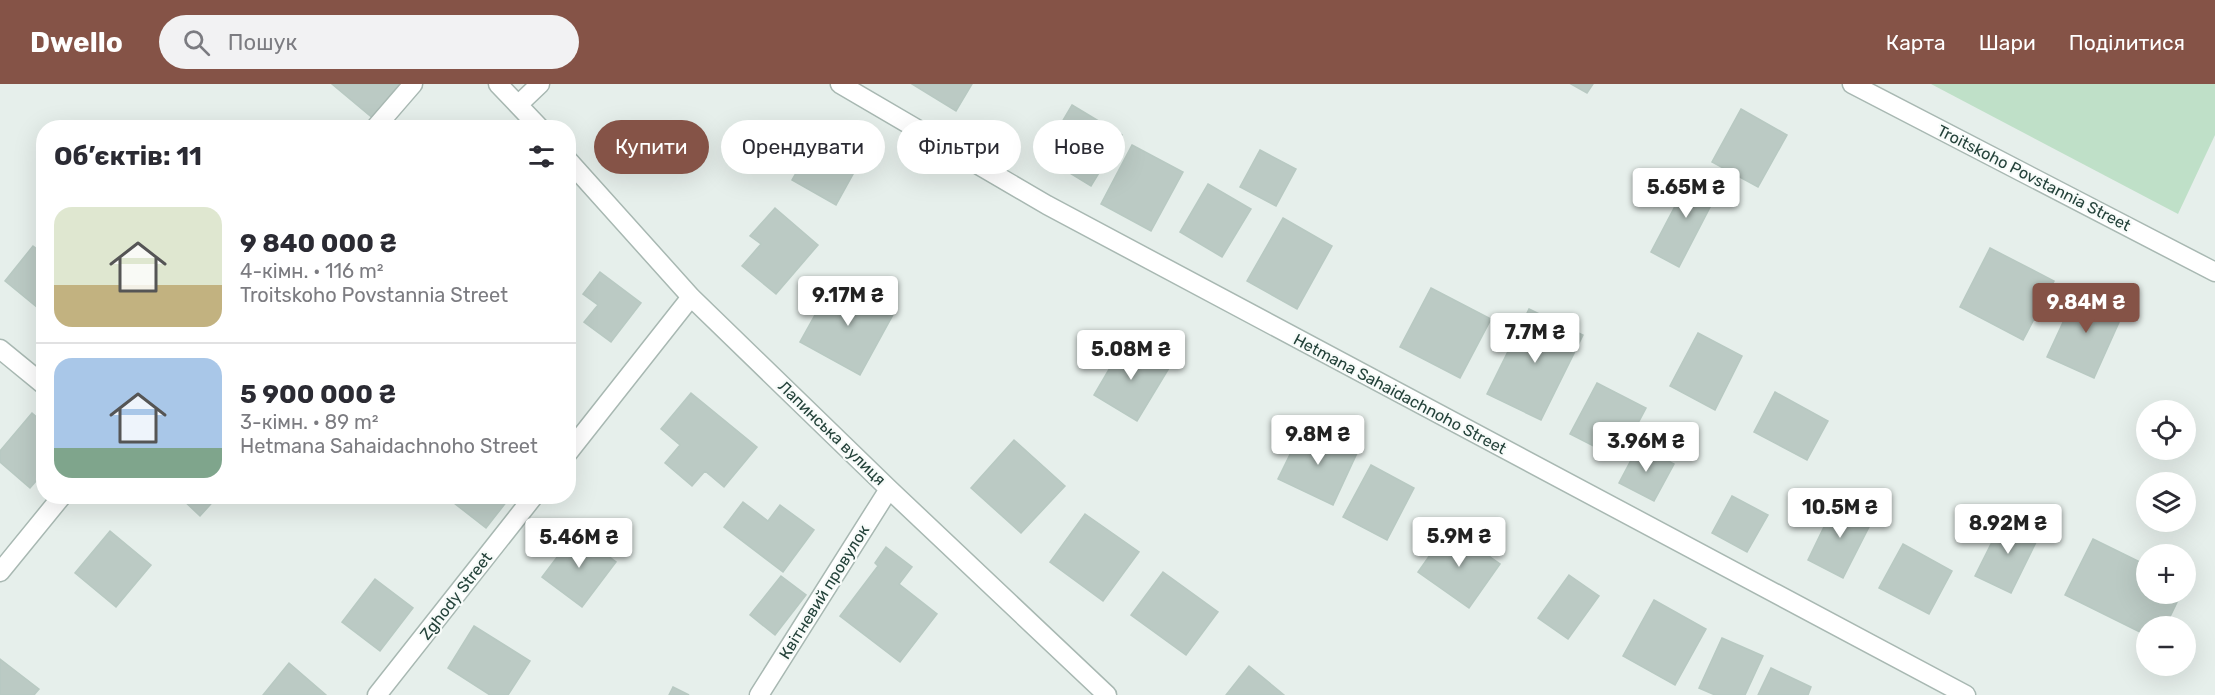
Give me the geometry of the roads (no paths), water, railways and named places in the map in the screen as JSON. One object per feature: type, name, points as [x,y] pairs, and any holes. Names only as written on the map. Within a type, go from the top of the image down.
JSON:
[{"type":"street","points":[[382,120],[412,84]]},
{"type":"street","points":[[498,84],[533,120]]},
{"type":"street","points":[[519,104],[540,84]]},
{"type":"street","name":"Hetmana Sahaidachnoho Street","points":[[840,84],[1047,205],[1966,695]]},
{"type":"street","name":"Troitskoho Povstannia Street","points":[[1852,84],[2215,272]]},
{"type":"street","name":"Лапинська вулиця","points":[[576,168],[691,297],[889,489],[1107,695]]},
{"type":"street","points":[[576,443],[691,297]]},
{"type":"street","points":[[0,349],[36,378]]},
{"type":"street","name":"Квітневий провулок","points":[[759,695],[889,489]]},
{"type":"street","points":[[0,572],[55,504]]},
{"type":"street","name":"Zghody Street","points":[[377,695],[528,504]]}]
